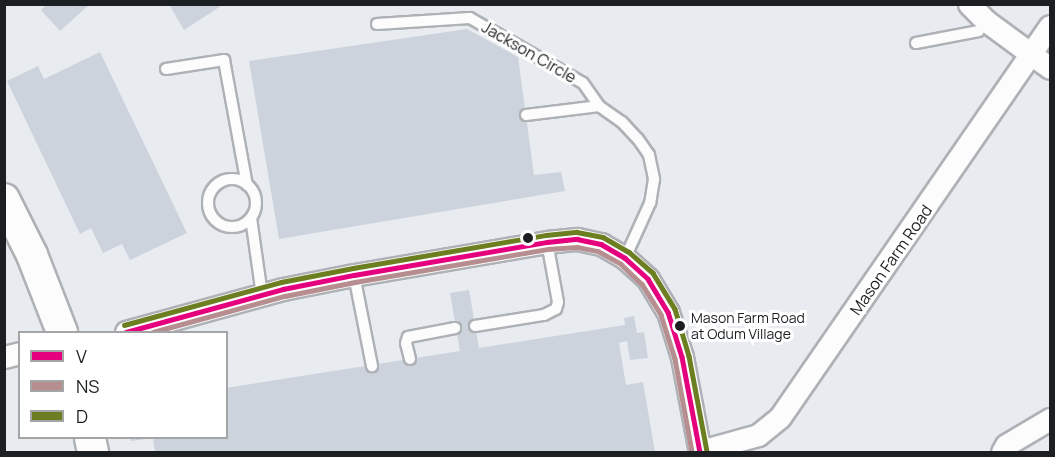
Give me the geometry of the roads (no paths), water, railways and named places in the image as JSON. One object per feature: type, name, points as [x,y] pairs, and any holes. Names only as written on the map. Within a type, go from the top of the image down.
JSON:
[{"type":"street","points":[[969,4],[986,21],[1050,68]]},
{"type":"street","name":"Mason Farm Road","points":[[700,452],[731,444],[765,431],[788,407],[1050,26]]},
{"type":"street","points":[[4,199],[32,255],[61,331]]},
{"type":"street","points":[[133,331],[262,295],[354,275],[547,242],[578,239],[602,244],[625,258],[648,279],[668,312],[682,357],[700,452]]},
{"type":"street","points":[[1002,453],[1006,445],[1050,418]]},
{"type":"street","points":[[731,444],[756,453]]},
{"type":"lane","name":"Jackson Circle","points":[[377,24],[470,18],[583,83],[599,106],[622,122],[649,155],[654,178],[650,203],[625,258]]},
{"type":"lane","points":[[916,43],[979,31]]},
{"type":"lane","points":[[166,69],[224,60],[247,185],[256,201],[251,218],[262,295]]},
{"type":"lane","name":"Jackson Circle","points":[[526,115],[599,106]]},
{"type":"lane","points":[[247,185],[231,179],[217,184],[210,192],[209,210],[214,219],[231,227],[238,227],[251,218]]},
{"type":"lane","points":[[475,326],[544,315],[556,309],[558,302],[547,242]]},
{"type":"lane","points":[[354,275],[372,366]]},
{"type":"lane","points":[[410,359],[406,343],[408,337],[455,328]]},
{"type":"place","name":"Mason Farm Road at Odum Village","points":[[680,326]]}]
